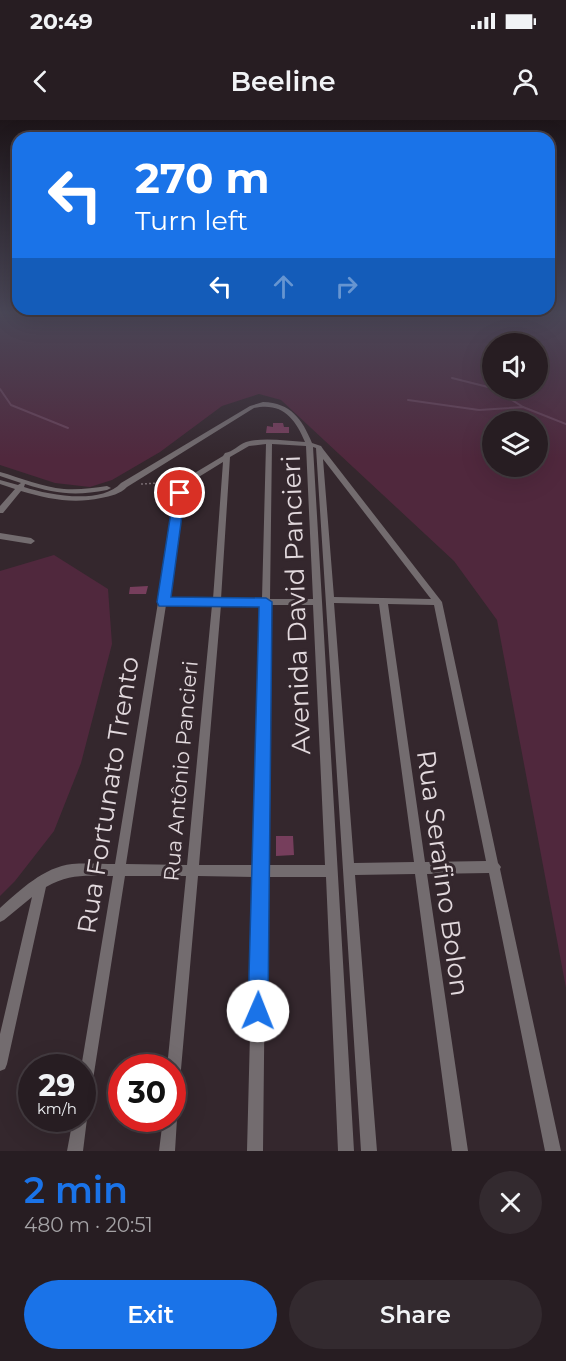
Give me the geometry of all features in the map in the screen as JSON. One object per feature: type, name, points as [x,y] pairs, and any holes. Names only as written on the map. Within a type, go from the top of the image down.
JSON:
[{"type":"street","points":[[0,482],[47,497],[65,500],[86,499],[116,492],[252,407],[262,403],[275,404],[292,414],[314,446],[438,602],[553,1151]]},
{"type":"street","points":[[180,493],[186,482],[227,454],[247,444],[269,442],[314,446]]},
{"type":"street","points":[[255,1151],[269,442]]},
{"type":"street","name":"Avenida David Pancieri","points":[[314,446],[330,600],[369,1151]]},
{"type":"street","name":"Avenida David Pancieri","points":[[314,446],[315,602],[346,1151]]},
{"type":"street","name":"Rua Antônio Pancieri","points":[[176,1054],[217,602],[227,454]]},
{"type":"street","points":[[0,474],[72,494],[124,485]]},
{"type":"street","points":[[0,512],[18,488],[26,482]]},
{"type":"street","name":"Rua Fortunato Trento","points":[[91,1054],[122,870],[180,493]]},
{"type":"street","points":[[0,536],[31,541]]},
{"type":"street","points":[[330,600],[438,602]]},
{"type":"street","name":"Rua Serafino Bolon","points":[[383,601],[460,1151]]},
{"type":"street","points":[[164,602],[315,602]]},
{"type":"street","points":[[350,869],[495,867]]},
{"type":"street","points":[[0,916],[41,882],[59,872],[71,870],[330,871]]},
{"type":"street","points":[[0,1064],[41,882]]},
{"type":"street","points":[[75,1151],[78,1132]]},
{"type":"street","points":[[167,1151],[169,1132]]},
{"type":"path","points":[[124,485],[159,483],[180,493]]},
{"type":"shaded area","points":[[0,362],[482,362],[482,399],[548,399],[548,362],[566,362],[566,988],[497,620],[454,561],[281,400],[259,394],[222,406],[160,452],[112,480],[90,487],[55,483],[0,465]]},
{"type":"shaded area","points":[[54,555],[108,589],[112,644],[81,763],[54,831],[15,881],[0,896],[0,571]]},
{"type":"building","points":[[273,423],[283,423],[284,427],[289,427],[289,433],[266,433],[267,426],[273,427]]},
{"type":"building","points":[[148,586],[146,594],[129,594],[130,587]]},
{"type":"building","points":[[276,836],[293,836],[294,855],[276,856]]},
{"type":"waterway","points":[[452,378],[482,386]]},
{"type":"waterway","points":[[0,389],[11,405],[68,428]]},
{"type":"waterway","points":[[510,399],[523,407]]},
{"type":"waterway","points":[[408,400],[479,410],[523,407]]},
{"type":"waterway","points":[[523,407],[566,424]]},
{"type":"route","points":[[180,493],[164,602],[266,602],[258,1011]]}]
